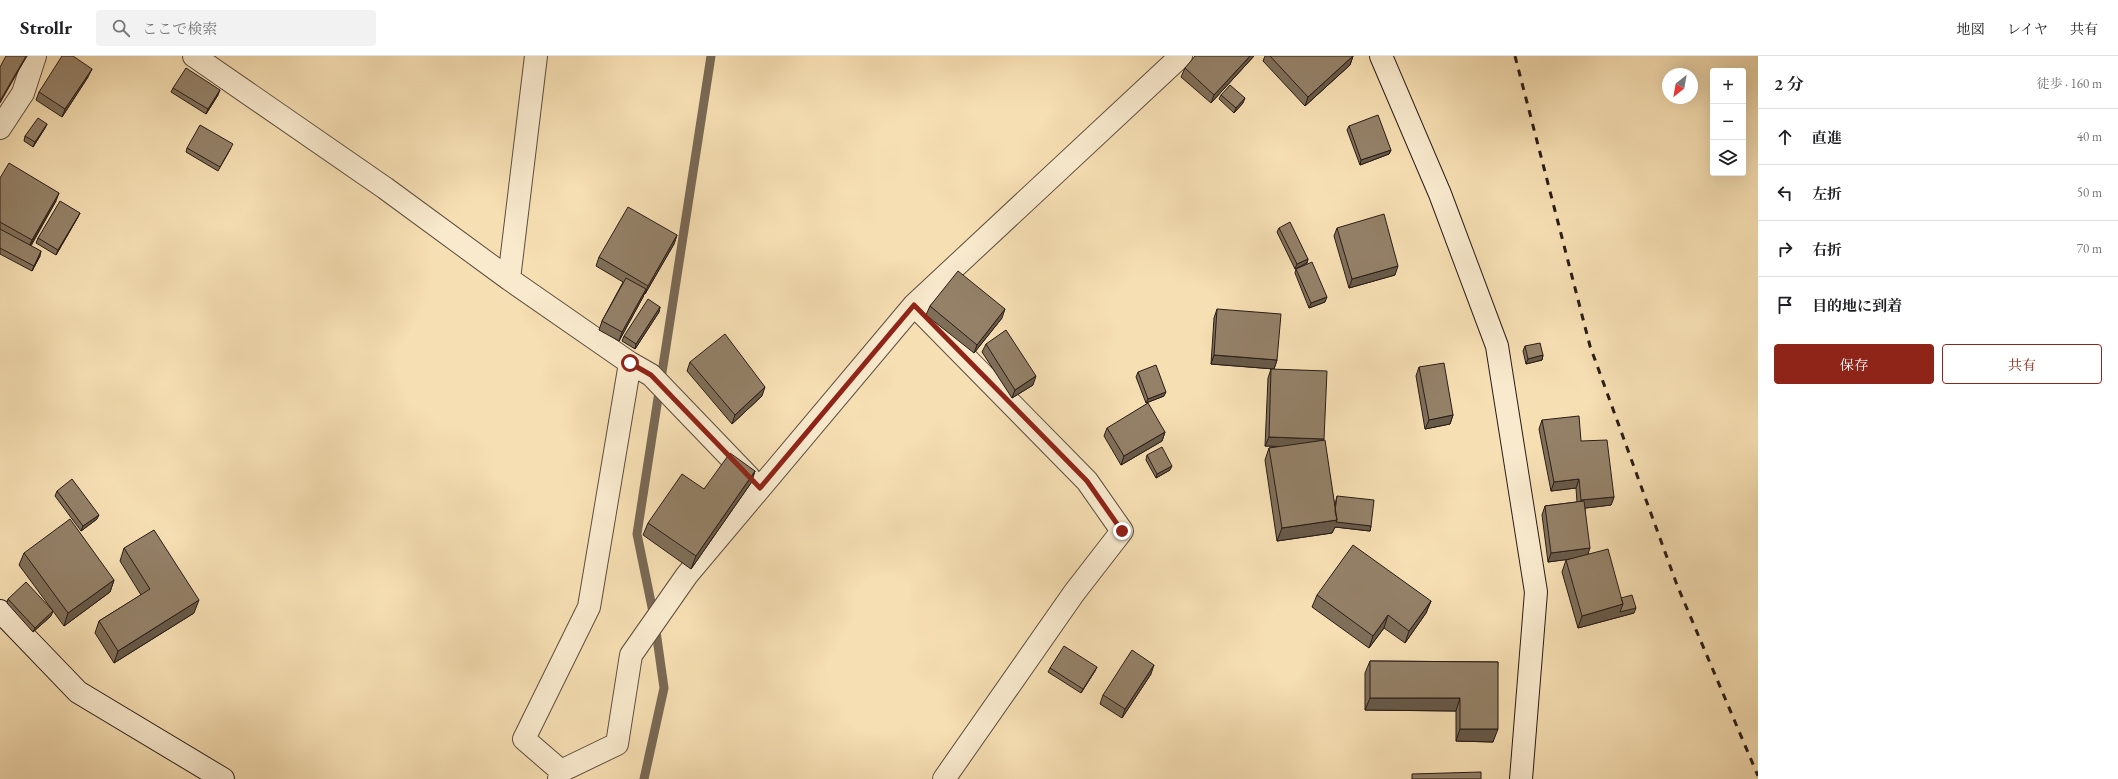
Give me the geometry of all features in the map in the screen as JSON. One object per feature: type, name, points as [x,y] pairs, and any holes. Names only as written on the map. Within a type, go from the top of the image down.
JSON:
[{"type":"street","points":[[0,128],[23,93],[35,56]]},
{"type":"street","points":[[194,56],[385,188],[509,279],[630,363],[651,375],[760,488]]},
{"type":"street","points":[[509,279],[536,56]]},
{"type":"street","points":[[630,363],[589,606],[524,739],[560,775],[617,744],[631,655],[687,575],[914,305],[1182,56]]},
{"type":"street","points":[[1381,56],[1440,194],[1497,346],[1536,592],[1521,779]]},
{"type":"street","points":[[914,305],[1087,481],[1122,531],[1074,593],[944,779]]},
{"type":"street","points":[[0,611],[78,692],[223,779]]},
{"type":"building","points":[[6,56],[26,56],[0,101],[0,67]]},
{"type":"building","points":[[62,56],[73,56],[92,69],[65,109],[39,92]]},
{"type":"building","points":[[1195,56],[1250,56],[1214,95],[1185,68]]},
{"type":"building","points":[[1270,56],[1353,56],[1308,97]]},
{"type":"building","points":[[186,68],[220,90],[208,109],[173,88]]},
{"type":"building","points":[[1230,85],[1245,98],[1236,108],[1221,95]]},
{"type":"building","points":[[1378,115],[1391,150],[1361,160],[1349,126]]},
{"type":"building","points":[[38,118],[47,124],[35,142],[25,136]]},
{"type":"building","points":[[200,125],[233,144],[220,167],[187,148]]},
{"type":"building","points":[[9,163],[59,193],[32,240],[0,222],[0,178]]},
{"type":"building","points":[[60,201],[80,213],[58,250],[38,238]]},
{"type":"building","points":[[628,207],[677,235],[648,286],[599,257]]},
{"type":"building","points":[[1384,214],[1398,266],[1352,279],[1337,228]]},
{"type":"building","points":[[1290,222],[1308,259],[1297,264],[1279,228]]},
{"type":"building","points":[[0,229],[41,251],[34,266],[0,248]]},
{"type":"building","points":[[1312,262],[1327,297],[1311,303],[1296,269]]},
{"type":"building","points":[[958,271],[1005,309],[977,345],[930,306]]},
{"type":"building","points":[[626,278],[646,289],[622,332],[602,321]]},
{"type":"building","points":[[648,299],[660,307],[636,344],[624,336]]},
{"type":"building","points":[[1217,309],[1281,314],[1277,360],[1214,355]]},
{"type":"building","points":[[1006,330],[1036,376],[1015,390],[986,344]]},
{"type":"building","points":[[725,334],[765,387],[735,415],[690,362]]},
{"type":"building","points":[[1540,343],[1543,355],[1528,359],[1525,346]]},
{"type":"building","points":[[1444,363],[1453,415],[1429,420],[1419,367]]},
{"type":"building","points":[[1156,365],[1166,392],[1148,399],[1138,372]]},
{"type":"building","points":[[1271,369],[1327,371],[1324,439],[1269,437]]},
{"type":"building","points":[[1148,403],[1165,432],[1124,456],[1107,428]]},
{"type":"building","points":[[1579,416],[1581,441],[1607,440],[1614,497],[1581,500],[1579,479],[1554,482],[1542,420]]},
{"type":"building","points":[[1325,440],[1337,520],[1282,528],[1269,448]]},
{"type":"building","points":[[1162,447],[1172,466],[1157,474],[1147,455]]},
{"type":"building","points":[[730,453],[755,471],[696,556],[648,523],[682,474],[704,489]]},
{"type":"building","points":[[72,479],[99,515],[83,526],[57,491]]},
{"type":"building","points":[[1337,496],[1374,500],[1371,526],[1336,522],[1335,511]]},
{"type":"building","points":[[1584,501],[1590,548],[1551,553],[1545,506]]},
{"type":"building","points":[[70,519],[114,580],[68,613],[24,553]]},
{"type":"building","points":[[154,530],[199,600],[118,651],[99,621],[150,589],[124,548]]},
{"type":"building","points":[[1353,545],[1431,601],[1409,631],[1388,615],[1373,636],[1317,595]]},
{"type":"building","points":[[1608,549],[1623,604],[1582,616],[1566,560]]},
{"type":"building","points":[[26,582],[53,611],[35,628],[8,599]]},
{"type":"building","points":[[1632,595],[1636,608],[1620,612],[1623,604],[1621,598]]},
{"type":"building","points":[[1064,646],[1097,667],[1083,689],[1050,668]]},
{"type":"building","points":[[1132,650],[1154,665],[1125,709],[1103,695]]},
{"type":"building","points":[[1370,661],[1498,662],[1498,729],[1460,729],[1460,698],[1370,698]]},
{"type":"building","points":[[1481,772],[1481,779],[1412,779],[1412,774]]},
{"type":"waterway","points":[[644,779],[664,688],[654,617],[637,534],[711,56]]},
{"type":"railway","points":[[1515,56],[1590,346],[1677,585],[1758,776]]},
{"type":"route","points":[[630,363],[651,375],[760,488],[914,305],[1087,481],[1122,531]]}]
